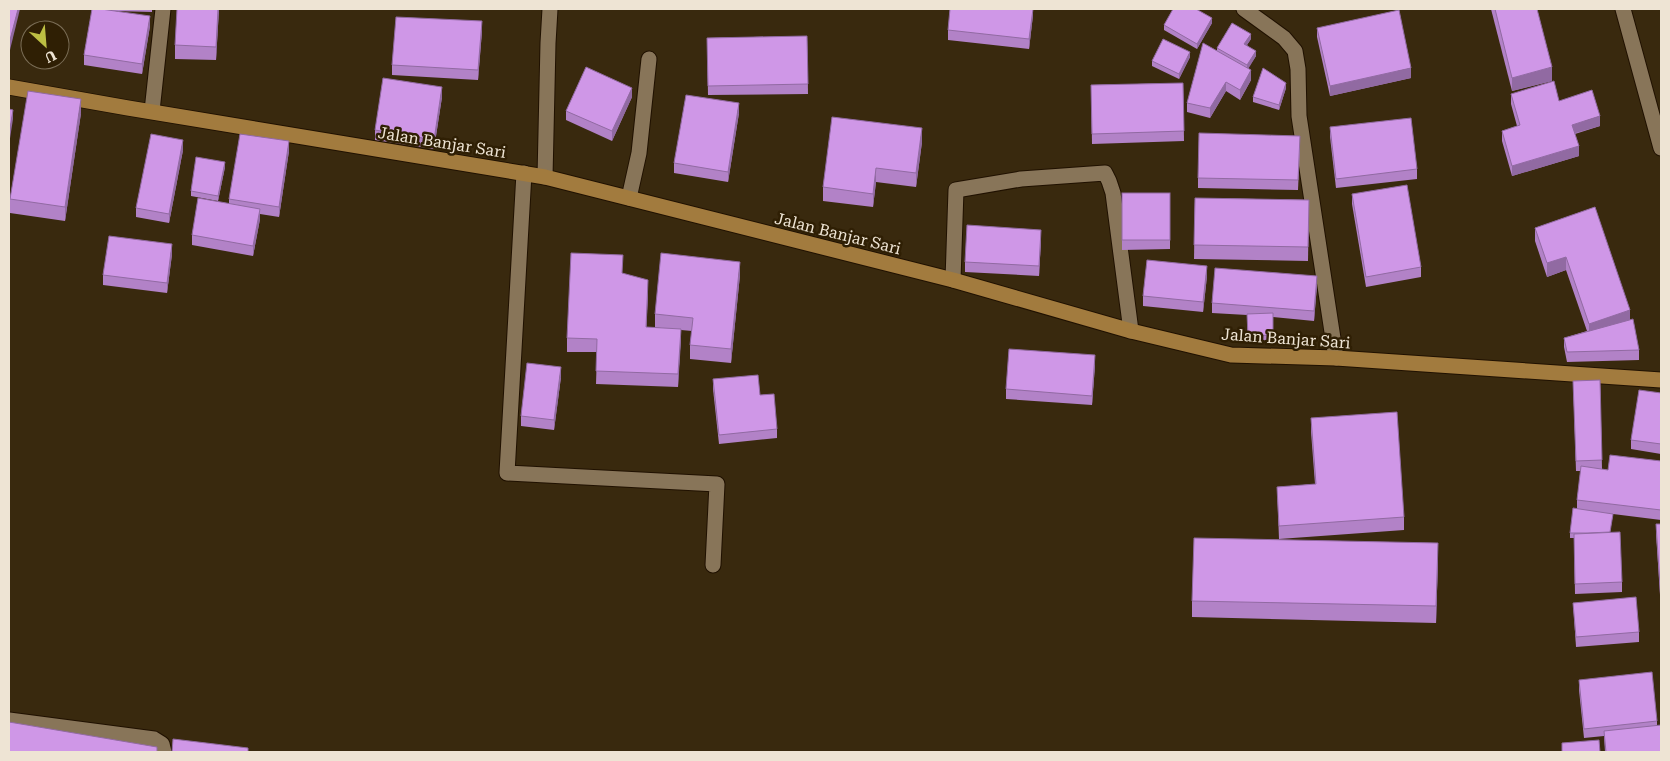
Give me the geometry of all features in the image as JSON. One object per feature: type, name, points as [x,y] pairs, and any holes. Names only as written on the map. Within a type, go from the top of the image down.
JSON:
[{"type":"street","points":[[152,111],[163,9]]},
{"type":"street","points":[[545,177],[550,9]]},
{"type":"street","points":[[1244,9],[1284,38],[1295,51],[1298,69],[1299,116],[1336,358]]},
{"type":"street","points":[[1623,9],[1661,148]]},
{"type":"street","points":[[629,198],[638,153],[649,59]]},
{"type":"street","name":"Jalan Banjar Sari","points":[[9,87],[545,177],[953,280],[1131,331],[1231,355],[1336,358],[1661,380]]},
{"type":"street","points":[[953,280],[956,190],[1021,179],[1104,173],[1113,192],[1131,331]]},
{"type":"street","points":[[524,174],[507,473],[717,484],[713,565]]},
{"type":"street","points":[[9,720],[154,739],[162,744],[164,752]]},
{"type":"building","points":[[9,9],[18,9],[9,44]]},
{"type":"building","points":[[92,9],[150,16],[142,64],[84,55]]},
{"type":"building","points":[[177,9],[218,9],[216,47],[175,45]]},
{"type":"building","points":[[950,9],[1033,9],[1029,39],[948,30]]},
{"type":"building","points":[[1173,9],[1196,9],[1212,18],[1197,44],[1164,25]]},
{"type":"building","points":[[1495,9],[1537,9],[1552,67],[1512,78]]},
{"type":"building","points":[[1399,10],[1411,68],[1330,86],[1317,28]]},
{"type":"building","points":[[396,17],[482,21],[478,70],[392,65]]},
{"type":"building","points":[[1232,23],[1251,34],[1244,44],[1256,51],[1247,65],[1217,48]]},
{"type":"building","points":[[807,36],[808,84],[708,86],[707,38]]},
{"type":"building","points":[[1163,39],[1190,52],[1179,74],[1152,61]]},
{"type":"building","points":[[1203,43],[1251,70],[1240,90],[1226,82],[1210,108],[1187,103]]},
{"type":"building","points":[[586,67],[632,88],[612,131],[566,111]]},
{"type":"building","points":[[1263,68],[1286,83],[1279,105],[1253,97]]},
{"type":"building","points":[[383,78],[442,87],[434,140],[375,130]]},
{"type":"building","points":[[1554,81],[1559,101],[1592,90],[1600,116],[1572,125],[1579,146],[1512,166],[1502,131],[1520,125],[1511,94]]},
{"type":"building","points":[[1183,83],[1184,131],[1092,134],[1091,85]]},
{"type":"building","points":[[28,91],[81,99],[65,207],[10,199]]},
{"type":"building","points":[[686,95],[739,103],[728,172],[674,163]]},
{"type":"building","points":[[9,109],[13,110],[9,135]]},
{"type":"building","points":[[832,117],[922,128],[916,173],[876,168],[873,194],[823,187]]},
{"type":"building","points":[[1411,118],[1417,169],[1336,179],[1330,127]]},
{"type":"building","points":[[1199,133],[1300,136],[1298,180],[1198,178]]},
{"type":"building","points":[[151,134],[183,140],[169,214],[136,208]]},
{"type":"building","points":[[240,134],[289,141],[279,207],[229,199]]},
{"type":"building","points":[[196,157],[225,162],[218,196],[191,191]]},
{"type":"building","points":[[1407,185],[1421,267],[1366,277],[1352,194]]},
{"type":"building","points":[[1122,193],[1170,193],[1170,240],[1122,240]]},
{"type":"building","points":[[198,198],[260,209],[253,246],[192,235]]},
{"type":"building","points":[[1195,198],[1309,200],[1308,247],[1194,245]]},
{"type":"building","points":[[1595,207],[1630,310],[1589,324],[1566,257],[1547,263],[1535,228]]},
{"type":"building","points":[[967,225],[1041,230],[1039,266],[965,262]]},
{"type":"building","points":[[109,236],[172,244],[167,283],[103,275]]},
{"type":"building","points":[[571,253],[623,255],[622,273],[648,280],[646,327],[681,329],[678,374],[596,371],[597,339],[567,338]]},
{"type":"building","points":[[661,253],[740,262],[731,349],[690,345],[693,318],[655,314]]},
{"type":"building","points":[[1147,260],[1207,266],[1203,302],[1143,296]]},
{"type":"building","points":[[1215,268],[1317,276],[1314,311],[1212,303]]},
{"type":"building","points":[[1273,313],[1273,335],[1248,336],[1247,314]]},
{"type":"building","points":[[1633,319],[1639,350],[1567,352],[1564,338]]},
{"type":"building","points":[[1009,349],[1095,355],[1092,396],[1006,389]]},
{"type":"building","points":[[527,363],[561,367],[554,420],[521,416]]},
{"type":"building","points":[[758,375],[760,395],[774,394],[777,429],[719,435],[713,379]]},
{"type":"building","points":[[1600,380],[1602,460],[1576,461],[1573,381]]},
{"type":"building","points":[[1639,390],[1661,393],[1661,444],[1631,440]]},
{"type":"building","points":[[1397,412],[1404,517],[1279,526],[1277,487],[1316,484],[1311,418]]},
{"type":"building","points":[[1610,455],[1661,461],[1661,510],[1577,500],[1581,466],[1608,470]]},
{"type":"building","points":[[1573,508],[1613,514],[1610,532],[1570,533]]},
{"type":"building","points":[[1656,524],[1661,524],[1661,601]]},
{"type":"building","points":[[1620,532],[1622,582],[1575,584],[1574,534]]},
{"type":"building","points":[[1194,538],[1438,543],[1436,606],[1192,601]]},
{"type":"building","points":[[1636,597],[1639,632],[1576,637],[1573,603]]},
{"type":"building","points":[[1652,672],[1657,721],[1584,729],[1579,680]]},
{"type":"building","points":[[9,722],[157,747],[157,752],[9,752]]},
{"type":"building","points":[[1661,725],[1661,752],[1606,752],[1604,731]]},
{"type":"building","points":[[173,739],[248,748],[248,752],[172,752]]},
{"type":"building","points":[[1599,740],[1600,752],[1562,752],[1562,743]]}]
